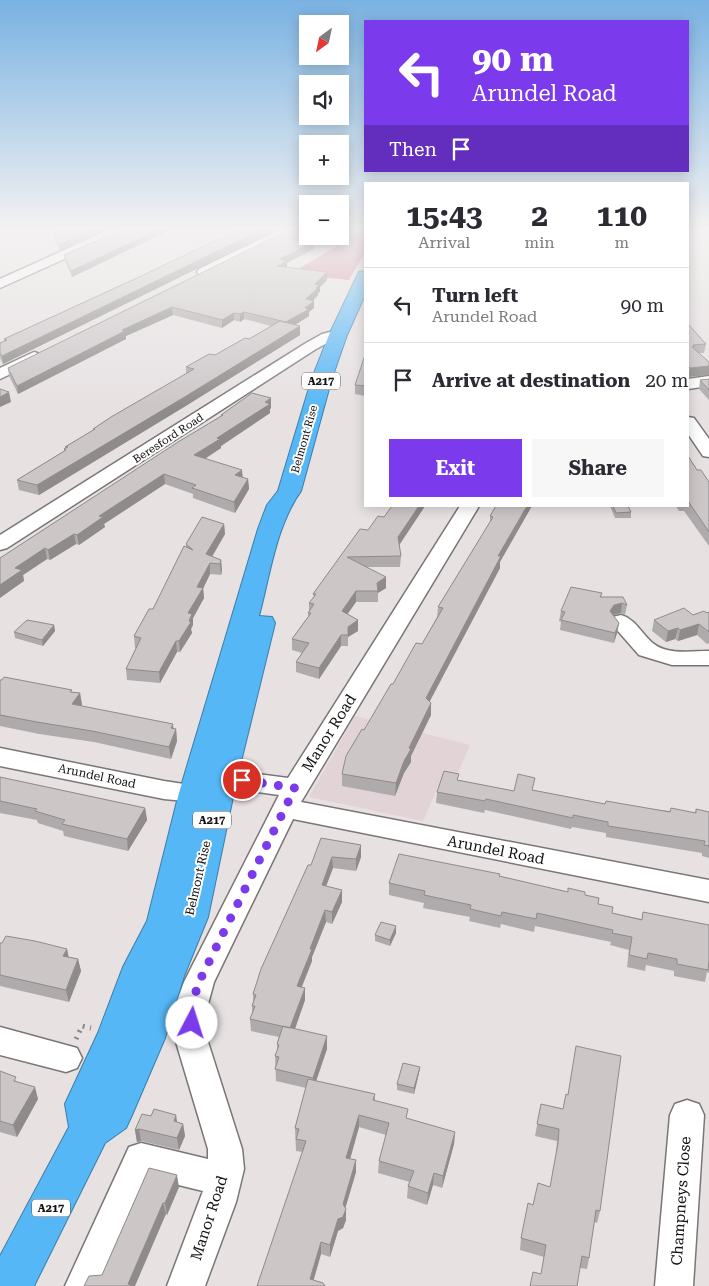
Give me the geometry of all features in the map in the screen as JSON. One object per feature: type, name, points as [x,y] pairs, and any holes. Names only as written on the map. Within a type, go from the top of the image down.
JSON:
[{"type":"highway","name":"Belmont Rise","points":[[10,1286],[90,1130],[111,1115],[149,1027],[165,976],[190,916],[208,786],[287,528],[291,506],[290,491],[322,378],[338,335],[360,288]]},
{"type":"street","name":"Beresford Road","points":[[0,544],[311,346],[338,335]]},
{"type":"street","points":[[0,374],[44,352]]},
{"type":"street","points":[[689,384],[709,382]]},
{"type":"street","points":[[689,423],[709,452]]},
{"type":"street","name":"Manor Road","points":[[186,1286],[218,1202],[224,1180],[225,1149],[192,1042],[192,1004],[199,982],[289,798],[469,507]]},
{"type":"street","points":[[620,622],[647,650],[672,658],[709,658]]},
{"type":"street","name":"Arundel Road","points":[[0,757],[164,790],[208,786],[289,798],[709,891]]},
{"type":"street","points":[[0,1041],[66,1058]]},
{"type":"street","name":"Champneys Close","points":[[674,1286],[687,1115]]},
{"type":"street","points":[[84,1286],[141,1159],[224,1180]]},
{"type":"path","points":[[66,1058],[82,1026],[96,1029]]},
{"type":"shaded area","points":[[355,716],[470,745],[456,777],[443,775],[423,821],[309,797]]},
{"type":"building","points":[[115,288],[142,288],[2,356],[0,353],[0,343],[7,340],[4,339]]},
{"type":"building","points":[[171,288],[318,288],[306,299],[314,301],[305,308],[309,309],[286,322],[244,312],[240,314],[234,313],[222,320],[172,307],[122,330],[125,331],[17,386],[8,368]]},
{"type":"building","points":[[280,321],[300,326],[37,485],[17,480],[66,450],[64,449],[68,447],[65,447],[111,417],[194,369],[186,367],[209,354],[215,355],[245,338],[249,339]]},
{"type":"building","points":[[689,325],[706,344],[693,345],[695,346],[692,347],[709,362],[709,366],[690,368]]},
{"type":"building","points":[[364,358],[364,386],[355,385]]},
{"type":"building","points":[[709,379],[709,390],[700,380]]},
{"type":"building","points":[[0,389],[9,392],[0,397]]},
{"type":"building","points":[[252,393],[271,398],[265,402],[270,404],[194,455],[242,470],[235,475],[248,479],[234,502],[192,488],[196,485],[164,474],[99,516],[103,517],[77,535],[74,534],[48,550],[45,548],[15,568],[22,570],[0,585],[0,558],[178,442],[223,415],[221,415]]},
{"type":"building","points":[[689,458],[697,470],[701,470],[709,482],[709,532],[689,502]]},
{"type":"building","points":[[391,507],[418,507],[398,537],[401,556],[347,557],[386,577],[377,583],[378,591],[356,591],[342,611],[358,620],[348,627],[348,635],[341,635],[319,668],[296,662],[309,643],[292,639],[311,613],[308,613],[314,604],[309,603],[316,594],[313,594],[360,529],[368,530],[378,516],[384,517]]},
{"type":"building","points":[[495,507],[526,507],[498,556],[501,556],[426,698],[431,703],[409,748],[411,749],[404,761],[396,783],[342,774],[346,756],[391,684],[393,684],[416,643],[422,644],[443,608],[438,607],[493,517],[490,516]]},
{"type":"building","points":[[613,507],[628,507],[631,512],[616,513]]},
{"type":"building","points":[[202,517],[224,524],[206,554],[221,560],[220,564],[210,563],[197,587],[203,588],[188,613],[192,614],[189,621],[191,622],[179,641],[176,641],[159,672],[126,669],[141,638],[134,636],[149,609],[153,609],[184,546],[193,550],[186,544]]},
{"type":"building","points":[[571,587],[602,593],[600,597],[623,597],[627,605],[622,603],[614,605],[610,611],[619,623],[615,633],[561,620],[565,612],[561,611]]},
{"type":"building","points":[[684,608],[693,615],[704,611],[709,612],[709,632],[699,624],[680,630],[678,628],[668,631],[654,620]]},
{"type":"building","points":[[27,620],[54,625],[42,640],[14,632]]},
{"type":"building","points":[[4,677],[72,690],[70,692],[80,693],[72,704],[173,724],[171,728],[176,729],[169,747],[0,715],[0,680]]},
{"type":"building","points":[[444,771],[459,774],[457,780],[514,791],[518,774],[535,778],[532,790],[605,804],[606,801],[670,812],[671,808],[696,813],[696,809],[709,812],[709,846],[704,845],[705,841],[608,826],[608,822],[573,815],[573,818],[486,799],[485,801],[437,792]]},
{"type":"building","points":[[0,777],[145,808],[127,839],[62,824],[65,820],[35,811],[37,809],[0,801]]},
{"type":"building","points":[[321,838],[361,845],[356,859],[332,857],[322,885],[342,890],[332,912],[325,910],[310,949],[312,949],[297,986],[305,988],[290,1028],[250,1019],[255,1006],[252,1006],[256,995],[253,994],[261,969],[308,865],[311,865]]},
{"type":"building","points":[[399,854],[500,874],[499,876],[568,892],[568,888],[585,892],[585,895],[599,898],[598,904],[613,907],[612,913],[642,920],[643,912],[709,925],[708,970],[677,964],[677,959],[648,953],[647,959],[629,955],[632,937],[612,933],[613,930],[537,913],[536,919],[502,912],[501,916],[470,909],[471,905],[424,895],[425,891],[389,883]]},
{"type":"building","points":[[381,922],[396,926],[390,940],[375,935]]},
{"type":"building","points":[[6,936],[67,949],[63,956],[78,959],[66,990],[0,975],[0,943],[2,943]]},
{"type":"building","points":[[283,1026],[327,1036],[313,1078],[275,1069],[279,1057],[275,1056],[279,1045],[277,1044]]},
{"type":"building","points":[[576,1046],[621,1056],[600,1211],[596,1210],[589,1258],[582,1256],[577,1286],[530,1286],[533,1272],[541,1274],[546,1245],[521,1238],[528,1203],[533,1205],[538,1183],[550,1187],[559,1129],[537,1124],[541,1104],[563,1109],[566,1094],[568,1095]]},
{"type":"building","points":[[403,1063],[420,1067],[414,1088],[397,1084]]},
{"type":"building","points":[[0,1071],[16,1077],[14,1081],[35,1087],[13,1125],[0,1121]]},
{"type":"building","points":[[308,1079],[375,1094],[373,1100],[408,1109],[406,1118],[455,1132],[443,1176],[434,1173],[428,1193],[408,1186],[414,1171],[379,1161],[389,1123],[359,1115],[346,1158],[356,1160],[343,1204],[346,1209],[343,1217],[338,1219],[330,1245],[321,1242],[310,1279],[323,1283],[325,1286],[257,1286],[306,1141],[296,1139],[299,1129],[295,1128]]},
{"type":"building","points":[[154,1109],[176,1115],[174,1121],[183,1124],[177,1138],[139,1129],[135,1130],[142,1114],[151,1116]]},
{"type":"building","points":[[149,1168],[177,1175],[128,1284],[131,1285],[84,1286],[89,1276],[102,1275]]},
{"type":"route","points":[[192,1023],[192,1004],[199,982],[295,788],[242,780]]}]
